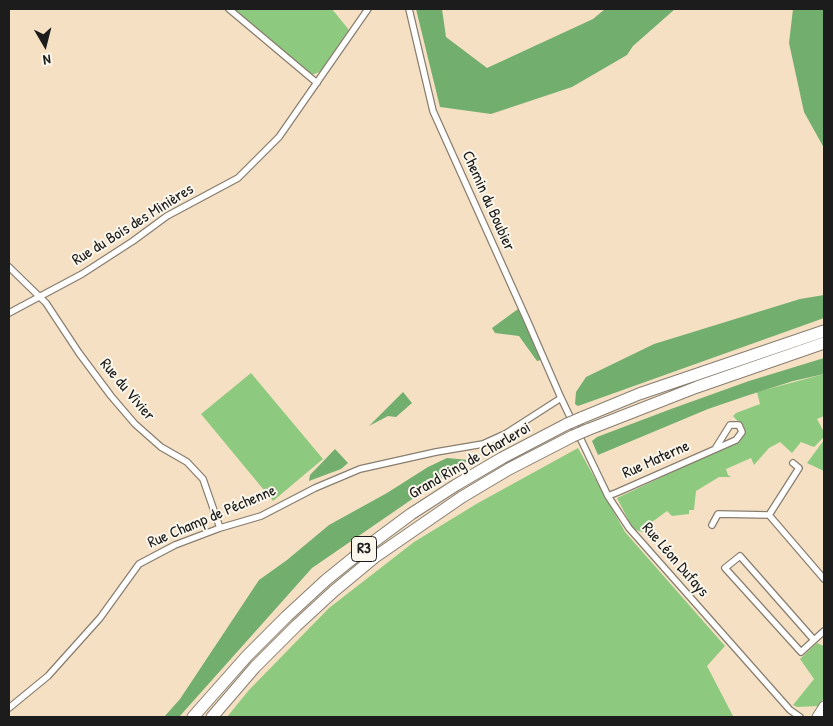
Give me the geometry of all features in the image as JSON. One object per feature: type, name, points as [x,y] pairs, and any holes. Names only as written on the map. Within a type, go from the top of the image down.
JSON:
[{"type":"highway","name":"Grand Ring de Charleroi","points":[[193,717],[241,662],[286,616],[326,580],[411,514],[456,485],[502,458],[581,418],[639,394],[824,331]]},
{"type":"highway","name":"Grand Ring de Charleroi","points":[[212,717],[256,667],[334,591],[375,557],[462,497],[510,469],[587,430],[697,387],[824,343]]},
{"type":"street","points":[[229,9],[316,83]]},
{"type":"street","name":"Rue du Bois des Minières","points":[[9,313],[89,270],[167,216],[238,178],[279,137],[368,9]]},
{"type":"street","name":"Chemin du Boubier","points":[[409,9],[434,111],[561,398]]},
{"type":"street","name":"Rue du Vivier","points":[[9,267],[40,297],[111,396],[135,424],[161,447],[187,462],[203,479],[220,528]]},
{"type":"street","name":"Rue Léon Dufays","points":[[561,398],[608,496],[629,528],[790,710],[800,717]]},
{"type":"street","name":"Rue Champ de Péchenne","points":[[9,708],[48,676],[100,618],[138,564],[175,544],[261,516],[308,491],[360,469],[436,452],[484,444],[505,434],[561,398]]},
{"type":"street","name":"Rue Materne","points":[[608,496],[736,440],[742,432],[739,425],[730,426],[715,449]]},
{"type":"street","points":[[769,515],[799,468],[793,462]]},
{"type":"street","points":[[712,524],[718,514],[769,515],[824,579]]},
{"type":"street","points":[[814,640],[740,556],[725,568],[801,652],[824,631]]},
{"type":"street","points":[[817,717],[824,706]]},
{"type":"green space","points":[[232,9],[332,9],[349,30],[320,72],[311,75]]},
{"type":"green space","points":[[416,9],[442,9],[446,37],[487,68],[593,19],[605,9],[675,9],[633,46],[627,55],[572,87],[491,114],[440,107]]},
{"type":"green space","points":[[793,9],[824,9],[824,148],[804,112],[789,43]]},
{"type":"green space","points":[[824,295],[824,318],[578,406],[575,404],[576,392],[586,377],[654,344],[800,299]]},
{"type":"green space","points":[[518,309],[541,360],[537,361],[519,336],[495,333],[492,328]]},
{"type":"green space","points":[[824,358],[824,374],[793,381],[708,409],[598,455],[592,441],[597,437],[749,381]]},
{"type":"green space","points":[[251,373],[323,459],[273,501],[201,414]]},
{"type":"green space","points":[[824,374],[824,416],[817,419],[824,432],[824,437],[814,447],[801,442],[792,453],[780,442],[769,448],[754,465],[751,458],[726,469],[731,477],[719,477],[696,491],[694,510],[689,510],[689,514],[672,516],[667,511],[642,532],[633,529],[617,498],[737,442],[742,438],[745,429],[733,416],[736,413],[760,404],[757,392]]},
{"type":"green space","points":[[403,392],[412,403],[396,417],[388,416],[369,426]]},
{"type":"green space","points":[[824,440],[824,471],[807,463]]},
{"type":"green space","points":[[578,448],[625,532],[725,646],[707,666],[733,716],[227,717],[249,690],[329,608],[414,542],[478,503]]},
{"type":"green space","points":[[335,449],[348,463],[341,469],[309,481],[310,475]]},
{"type":"green space","points":[[447,458],[469,460],[312,568],[179,717],[164,717],[180,699],[259,580],[287,560],[329,525],[387,493],[428,467]]},
{"type":"green space","points":[[817,643],[824,646],[824,698],[819,706],[797,707],[793,705],[814,679],[800,659]]}]
